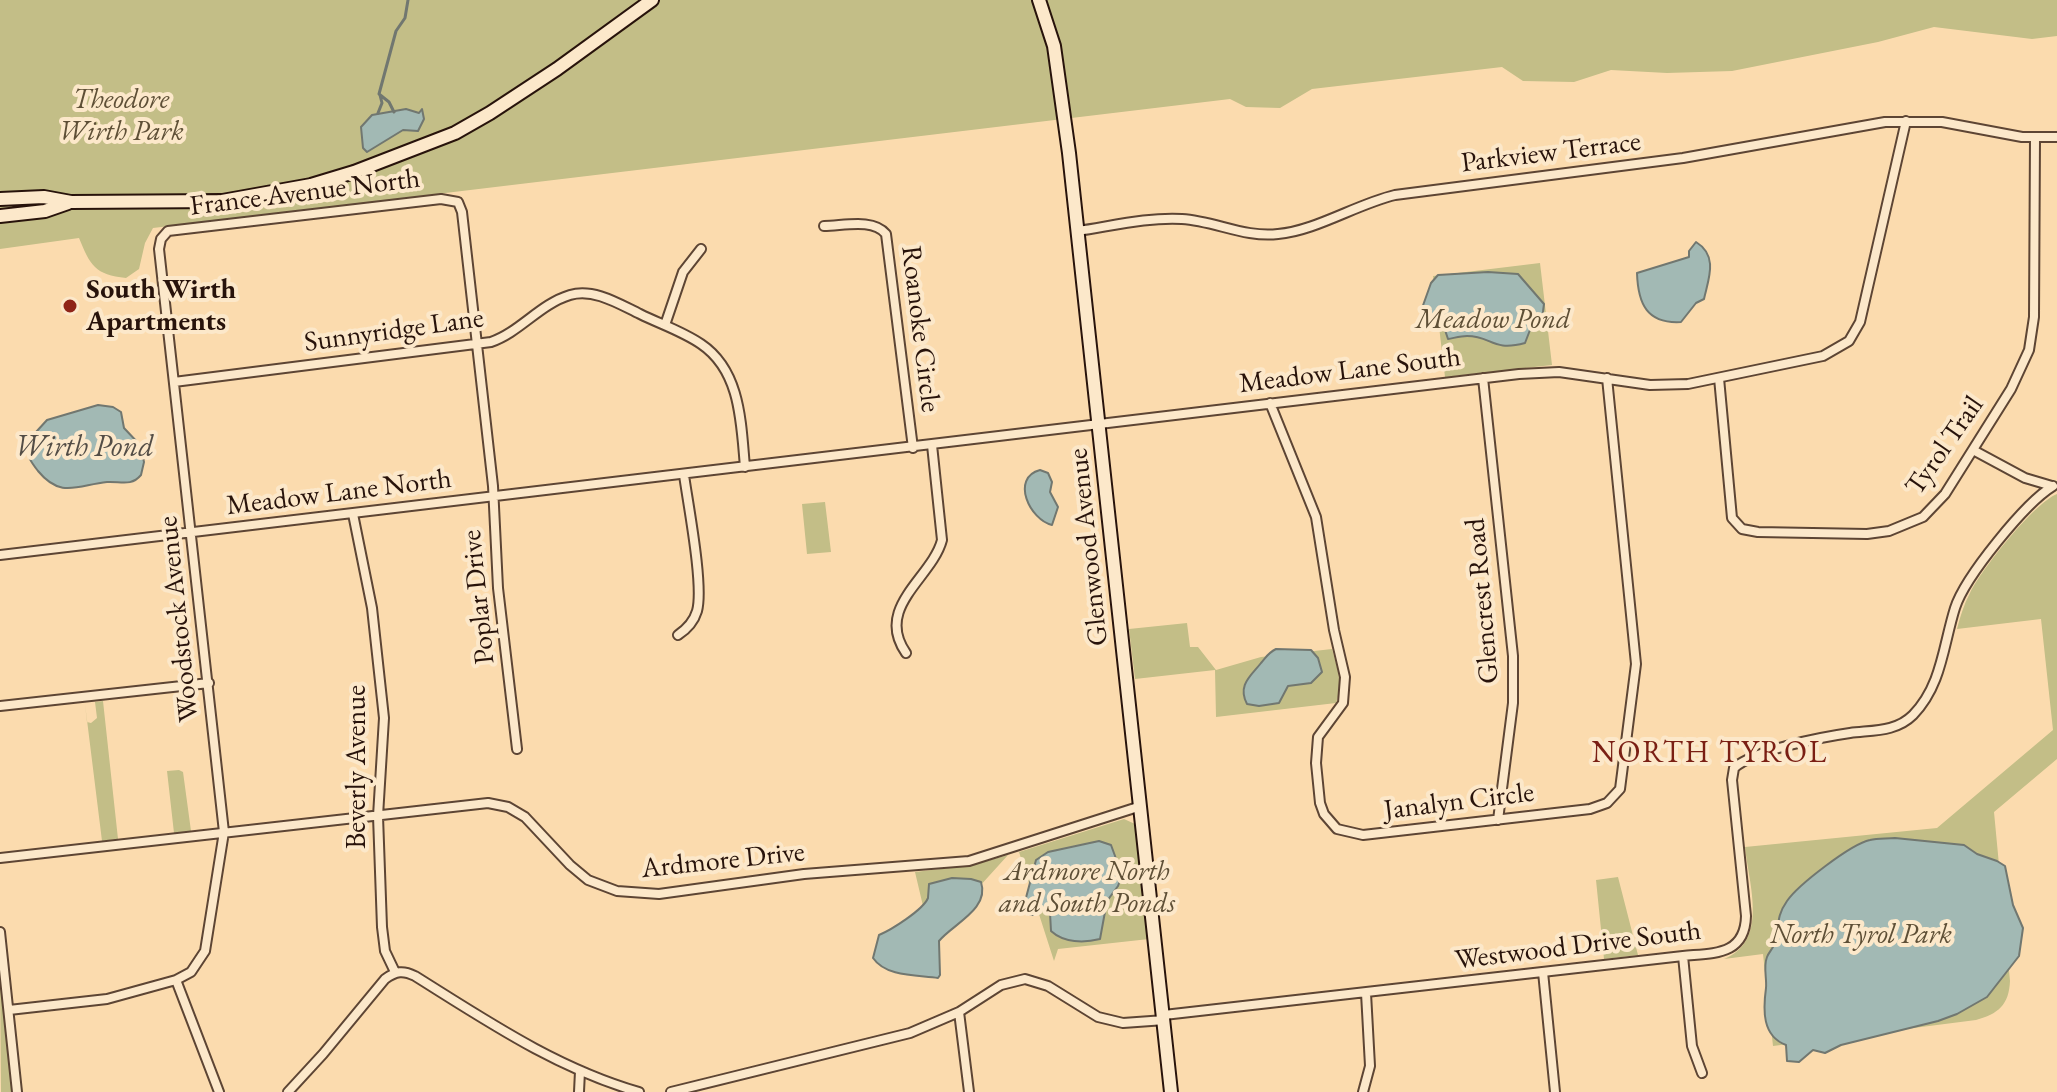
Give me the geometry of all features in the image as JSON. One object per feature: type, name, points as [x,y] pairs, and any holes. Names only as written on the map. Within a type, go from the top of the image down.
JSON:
[{"type":"street","points":[[0,199],[222,201],[311,185],[367,168],[455,133],[490,113],[652,0]]},
{"type":"street","name":"Glenwood Avenue","points":[[1039,0],[1051,33],[1058,69],[1078,231],[1171,1092]]},
{"type":"street","name":"Parkview Terrace","points":[[1078,231],[1180,219],[1207,222],[1247,233],[1279,234],[1395,195],[1655,162],[1860,126],[1906,121],[1942,122],[2035,138]]},
{"type":"street","name":"Meadow Lane South","points":[[1100,423],[1483,378],[1559,372],[1663,386],[1719,378],[1823,356],[1839,349],[1855,333],[1906,121]]},
{"type":"street","points":[[2035,138],[2057,137]]},
{"type":"street","name":"Tyrol Trail","points":[[1719,378],[1732,518],[1742,529],[1867,534],[1906,526],[1923,517],[1938,503],[2011,389],[2022,368],[2033,334],[2035,138]]},
{"type":"street","name":"France Avenue North","points":[[161,239],[168,231],[441,199],[458,202]]},
{"type":"street","points":[[0,216],[45,211],[71,202]]},
{"type":"street","name":"Poplar Drive","points":[[458,202],[462,212],[477,344],[493,497],[498,588],[517,749]]},
{"type":"street","name":"Roanoke Circle","points":[[824,226],[872,225],[886,234],[913,448]]},
{"type":"street","name":"Woodstock Avenue","points":[[161,239],[159,249],[224,832],[205,951],[191,972],[176,980]]},
{"type":"street","points":[[665,325],[683,272],[701,249]]},
{"type":"street","name":"Sunnyridge Lane","points":[[174,382],[477,344],[499,339],[550,305],[578,294],[604,298],[665,325],[711,352],[724,368],[737,397],[745,467]]},
{"type":"street","name":"Glencrest Road","points":[[1483,378],[1513,656],[1513,703],[1498,820]]},
{"type":"street","name":"Janalyn Circle","points":[[1270,403],[1316,517],[1334,630],[1345,677],[1343,703],[1321,731],[1317,744],[1318,792],[1324,814],[1337,829],[1363,835],[1590,809],[1607,803],[1620,789],[1636,664],[1607,378]]},
{"type":"street","points":[[906,653],[898,639],[900,608],[942,540],[932,445],[1100,423]]},
{"type":"street","name":"Meadow Lane North","points":[[0,555],[932,445]]},
{"type":"street","points":[[1973,450],[2025,478],[2055,486]]},
{"type":"street","points":[[678,635],[692,622],[698,606],[684,475]]},
{"type":"street","name":"Westwood Drive South","points":[[959,1012],[1001,985],[1025,979],[1048,986],[1098,1017],[1123,1023],[1724,951],[1736,945],[1744,933],[1746,916],[1732,780],[1734,768],[1789,746],[1830,736],[1892,728],[1911,716],[1924,701],[1942,664],[1955,610],[1967,582],[2033,502],[2055,486]]},
{"type":"street","name":"Beverly Avenue","points":[[353,514],[372,608],[384,718],[378,816],[383,942],[395,972]]},
{"type":"street","points":[[0,706],[209,683]]},
{"type":"street","name":"Ardmore Drive","points":[[0,858],[497,803],[525,817],[588,880],[617,891],[659,894],[804,874],[969,861],[1141,806]]},
{"type":"street","points":[[0,932],[17,1092]]},
{"type":"street","points":[[1683,956],[1692,1046],[1702,1073]]},
{"type":"street","points":[[288,1092],[385,979],[395,972],[415,976],[508,1035],[580,1071],[639,1092]]},
{"type":"street","points":[[1543,972],[1555,1092]]},
{"type":"street","points":[[9,1010],[107,999],[176,980],[219,1092]]},
{"type":"street","points":[[1363,1092],[1370,1066],[1366,993]]},
{"type":"street","points":[[671,1092],[910,1033],[959,1012],[969,1092]]},
{"type":"street","points":[[579,1092],[580,1071]]},
{"type":"green space","name":"Theodore Wirth Park","points":[[0,0],[2057,0],[2057,36],[2032,39],[1934,27],[1878,42],[1732,71],[1667,73],[1611,70],[1574,82],[1523,81],[1502,67],[1312,89],[1280,108],[1246,107],[1230,99],[153,228],[145,243],[139,269],[126,278],[107,274],[95,267],[79,238],[0,249]]},
{"type":"green space","name":"Meadow Pond","points":[[1540,263],[1552,365],[1445,377],[1433,276]]},
{"type":"green space","name":"North Tyrol Park","points":[[2057,494],[2057,759],[1994,812],[2010,981],[2005,1002],[1990,1015],[1976,1020],[1773,1046],[1763,954],[1724,959],[1738,951],[1747,939],[1751,926],[1752,894],[1745,847],[1937,828],[2053,730],[2041,619],[1957,629],[1968,597],[1985,569],[2022,523]]},
{"type":"green space","points":[[825,502],[831,552],[807,554],[802,504]]},
{"type":"green space","points":[[1187,623],[1190,647],[1198,647],[1216,670],[1261,657],[1332,649],[1340,683],[1336,703],[1216,717],[1215,670],[1135,679],[1129,629]]},
{"type":"green space","points":[[103,701],[118,839],[102,841],[87,722],[91,723],[97,718],[95,702]]},
{"type":"green space","points":[[167,771],[183,772],[191,831],[174,833]]},
{"type":"green space","name":"Ardmore North and South Ponds","points":[[1124,819],[1135,824],[1137,830],[1149,939],[1058,949],[1054,961],[1019,852]]},
{"type":"green space","name":"Ardmore North and South Ponds","points":[[1008,855],[931,940],[915,872],[973,865]]},
{"type":"green space","points":[[1618,877],[1638,955],[1604,959],[1596,880]]},
{"type":"green space","points":[[0,973],[12,1092],[1,1092]]},
{"type":"water","points":[[406,109],[419,113],[422,109],[424,119],[418,131],[403,130],[367,152],[363,148],[361,127],[372,115]]},
{"type":"water","points":[[1696,242],[1708,254],[1710,261],[1704,299],[1696,303],[1681,322],[1669,322],[1652,316],[1642,303],[1637,273],[1689,257],[1689,251]]},
{"type":"water","name":"Meadow Pond","points":[[1518,274],[1544,304],[1542,319],[1530,330],[1525,343],[1506,346],[1467,336],[1448,339],[1441,318],[1421,311],[1431,283],[1438,275]]},
{"type":"water","name":"Wirth Pond","points":[[98,405],[113,407],[121,412],[124,428],[140,445],[144,462],[141,475],[129,482],[70,488],[54,485],[33,465],[26,443],[47,420]]},
{"type":"water","points":[[1040,470],[1048,473],[1052,482],[1050,492],[1058,507],[1052,525],[1037,515],[1026,499],[1026,481],[1031,474]]},
{"type":"water","points":[[1276,649],[1311,650],[1318,658],[1322,672],[1311,683],[1288,686],[1279,703],[1247,704],[1244,697],[1246,681]]},
{"type":"water","name":"North Tyrol Park","points":[[1895,838],[1964,845],[2005,866],[2013,905],[2023,928],[2019,956],[1987,997],[1957,1014],[1841,1045],[1825,1053],[1813,1050],[1799,1062],[1787,1061],[1786,1045],[1768,1029],[1764,1005],[1766,961],[1776,941],[1783,907],[1802,885],[1851,849],[1870,840]]},
{"type":"water","points":[[1099,841],[1111,845],[1122,875],[1107,901],[1100,939],[1081,941],[1062,938],[1051,931],[1050,913],[1040,910],[1033,915],[1026,914],[1023,909],[1036,860],[1048,852]]},
{"type":"water","points":[[952,878],[981,882],[982,892],[969,915],[939,941],[938,978],[902,974],[879,964],[873,958],[879,935],[925,903],[929,884]]},
{"type":"waterway","points":[[394,112],[389,102],[379,94],[396,31],[405,18],[408,0]]},
{"type":"waterway","points":[[378,113],[382,103],[380,95]]},
{"type":"place","name":"South Wirth Apartments","points":[[70,306]]},
{"type":"district","name":"NORTH TYROL","points":[[1710,754]]}]
